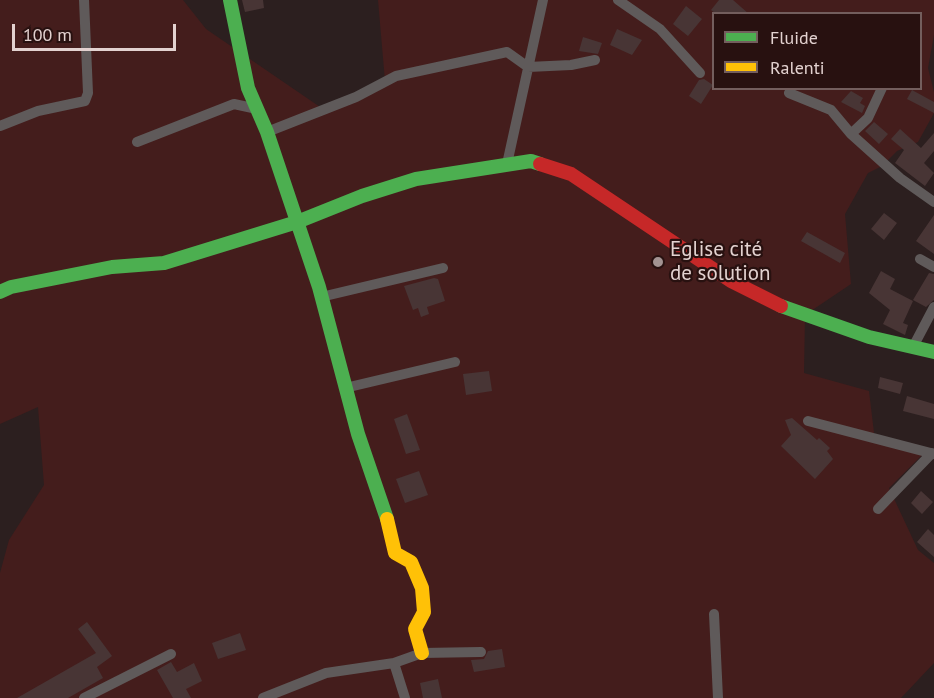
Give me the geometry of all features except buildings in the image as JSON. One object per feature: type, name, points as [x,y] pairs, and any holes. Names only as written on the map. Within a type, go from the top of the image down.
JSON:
[{"type":"street","points":[[0,126],[38,111],[85,101],[88,93],[84,0]]},
{"type":"street","points":[[230,0],[248,88],[267,132],[321,297],[345,388],[395,553],[411,562],[423,588],[424,612],[415,629],[422,653]]},
{"type":"street","points":[[507,164],[543,0]]},
{"type":"street","points":[[618,0],[660,29],[700,73]]},
{"type":"street","points":[[267,132],[356,97],[396,76],[507,52],[528,67],[571,65],[595,60]]},
{"type":"street","points":[[851,134],[868,118],[881,90]]},
{"type":"street","points":[[789,93],[831,110],[851,134],[900,178],[934,202]]},
{"type":"street","points":[[137,142],[234,104],[257,109]]},
{"type":"street","points":[[0,292],[11,287],[112,267],[164,263],[297,222],[362,196],[416,179],[531,161],[571,174],[731,280],[777,306],[869,337],[934,352]]},
{"type":"street","points":[[920,259],[934,267]]},
{"type":"street","points":[[321,297],[443,268]]},
{"type":"street","points":[[913,347],[934,307]]},
{"type":"street","points":[[345,388],[455,362]]},
{"type":"street","points":[[808,421],[933,453]]},
{"type":"street","points":[[878,509],[933,453]]},
{"type":"street","points":[[714,614],[717,698]]},
{"type":"street","points":[[263,698],[327,673],[394,663],[422,653],[481,652]]},
{"type":"street","points":[[84,698],[171,654]]},
{"type":"street","points":[[394,663],[405,698]]},
{"type":"shaded area","points":[[0,0],[183,0],[206,29],[323,109],[385,81],[378,0],[934,0],[934,35],[928,68],[934,92],[934,113],[918,142],[897,151],[882,166],[868,173],[845,214],[851,284],[805,315],[804,373],[869,391],[875,441],[926,451],[889,488],[918,550],[934,563],[934,663],[901,698],[0,698],[0,573],[9,540],[44,485],[38,407],[0,424]]},
{"type":"traffic: fast","points":[[230,0],[248,88],[267,132],[319,287],[358,434],[387,519]]},
{"type":"traffic: fast","points":[[0,292],[11,287],[112,267],[164,263],[297,222],[362,196],[416,179],[531,161],[540,164]]},
{"type":"traffic: fast","points":[[781,306],[869,337],[934,352]]},
{"type":"traffic: slow","points":[[387,519],[395,553],[411,562],[422,588],[424,612],[415,629],[422,653]]},
{"type":"traffic: jam","points":[[540,164],[571,174],[731,281],[781,306]]},
{"type":"place","name":"Eglise cité de solution","points":[[658,262]]}]
